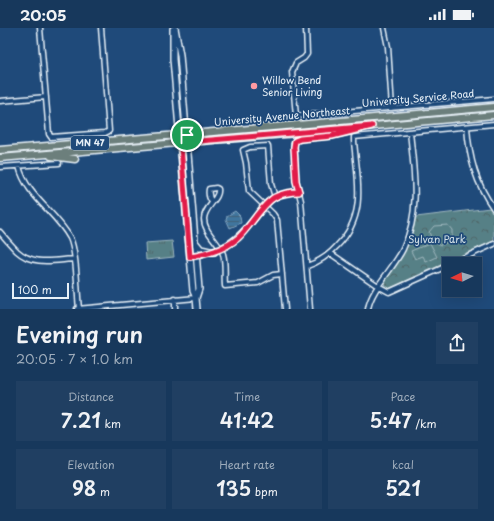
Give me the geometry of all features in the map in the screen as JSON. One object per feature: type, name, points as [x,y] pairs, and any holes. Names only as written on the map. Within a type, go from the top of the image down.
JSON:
[{"type":"main road","name":"University Avenue Northeast","points":[[0,150],[187,135],[494,107]]},
{"type":"main road","name":"University Avenue Northeast","points":[[0,158],[494,115]]},
{"type":"main road","points":[[40,154],[75,159]]},
{"type":"street","points":[[40,28],[49,134],[51,137],[105,133],[108,131],[109,128],[101,28]]},
{"type":"street","points":[[174,28],[180,55],[188,142],[199,288],[196,298],[197,309]]},
{"type":"street","points":[[174,28],[173,58],[192,291],[196,298]]},
{"type":"street","name":"University Service Road","points":[[306,28],[307,54],[294,66],[292,72],[296,116],[494,99]]},
{"type":"street","points":[[384,28],[388,47],[392,108]]},
{"type":"street","points":[[0,101],[46,97]]},
{"type":"street","points":[[307,266],[315,263],[330,253],[347,235],[355,220],[358,195],[354,137],[494,124]]},
{"type":"street","points":[[310,309],[301,201],[296,181],[294,144],[297,140],[332,136],[372,126]]},
{"type":"street","points":[[467,127],[469,151],[474,172],[484,194],[494,210]]},
{"type":"street","points":[[368,309],[378,286],[394,266],[404,248],[413,218],[415,197],[410,132]]},
{"type":"street","points":[[275,197],[271,184],[268,146],[250,147],[242,150],[246,163],[249,191],[273,214],[277,220],[285,309]]},
{"type":"street","points":[[0,167],[59,163]]},
{"type":"street","points":[[19,166],[26,184],[70,238],[73,244],[77,309],[196,298]]},
{"type":"street","points":[[190,257],[214,252],[220,249],[237,238],[265,206],[275,197],[281,194],[299,192]]},
{"type":"street","points":[[212,202],[206,209],[204,225],[220,249],[224,261],[225,286],[258,283],[273,275],[282,274]]},
{"type":"street","points":[[0,232],[16,250],[26,258],[44,261],[75,259]]},
{"type":"street","points":[[196,242],[201,249],[214,252]]},
{"type":"street","points":[[465,257],[494,244]]},
{"type":"street","points":[[330,253],[389,292],[442,268]]},
{"type":"street","points":[[175,299],[175,309]]},
{"type":"green space","name":"Sylvan Park","points":[[490,208],[494,215],[494,241],[459,257],[442,257],[442,265],[388,289],[384,283],[407,243],[416,217]]},
{"type":"green space","points":[[448,225],[452,230],[452,238],[446,243],[440,245],[431,237],[429,232],[434,226]]},
{"type":"green space","points":[[172,241],[174,257],[146,260],[145,243]]},
{"type":"green space","points":[[430,243],[437,257],[426,262],[423,256],[415,259],[411,251]]},
{"type":"water","points":[[235,211],[240,216],[241,223],[230,228],[226,219],[227,216]]},
{"type":"place","name":"Willow Bend Senior Living","points":[[254,86]]},
{"type":"route","points":[[372,126],[332,136],[300,139],[295,141],[296,181],[299,192],[281,194],[268,202],[242,233],[227,246],[214,252],[190,257],[180,135],[187,135],[188,142],[372,126]]}]
